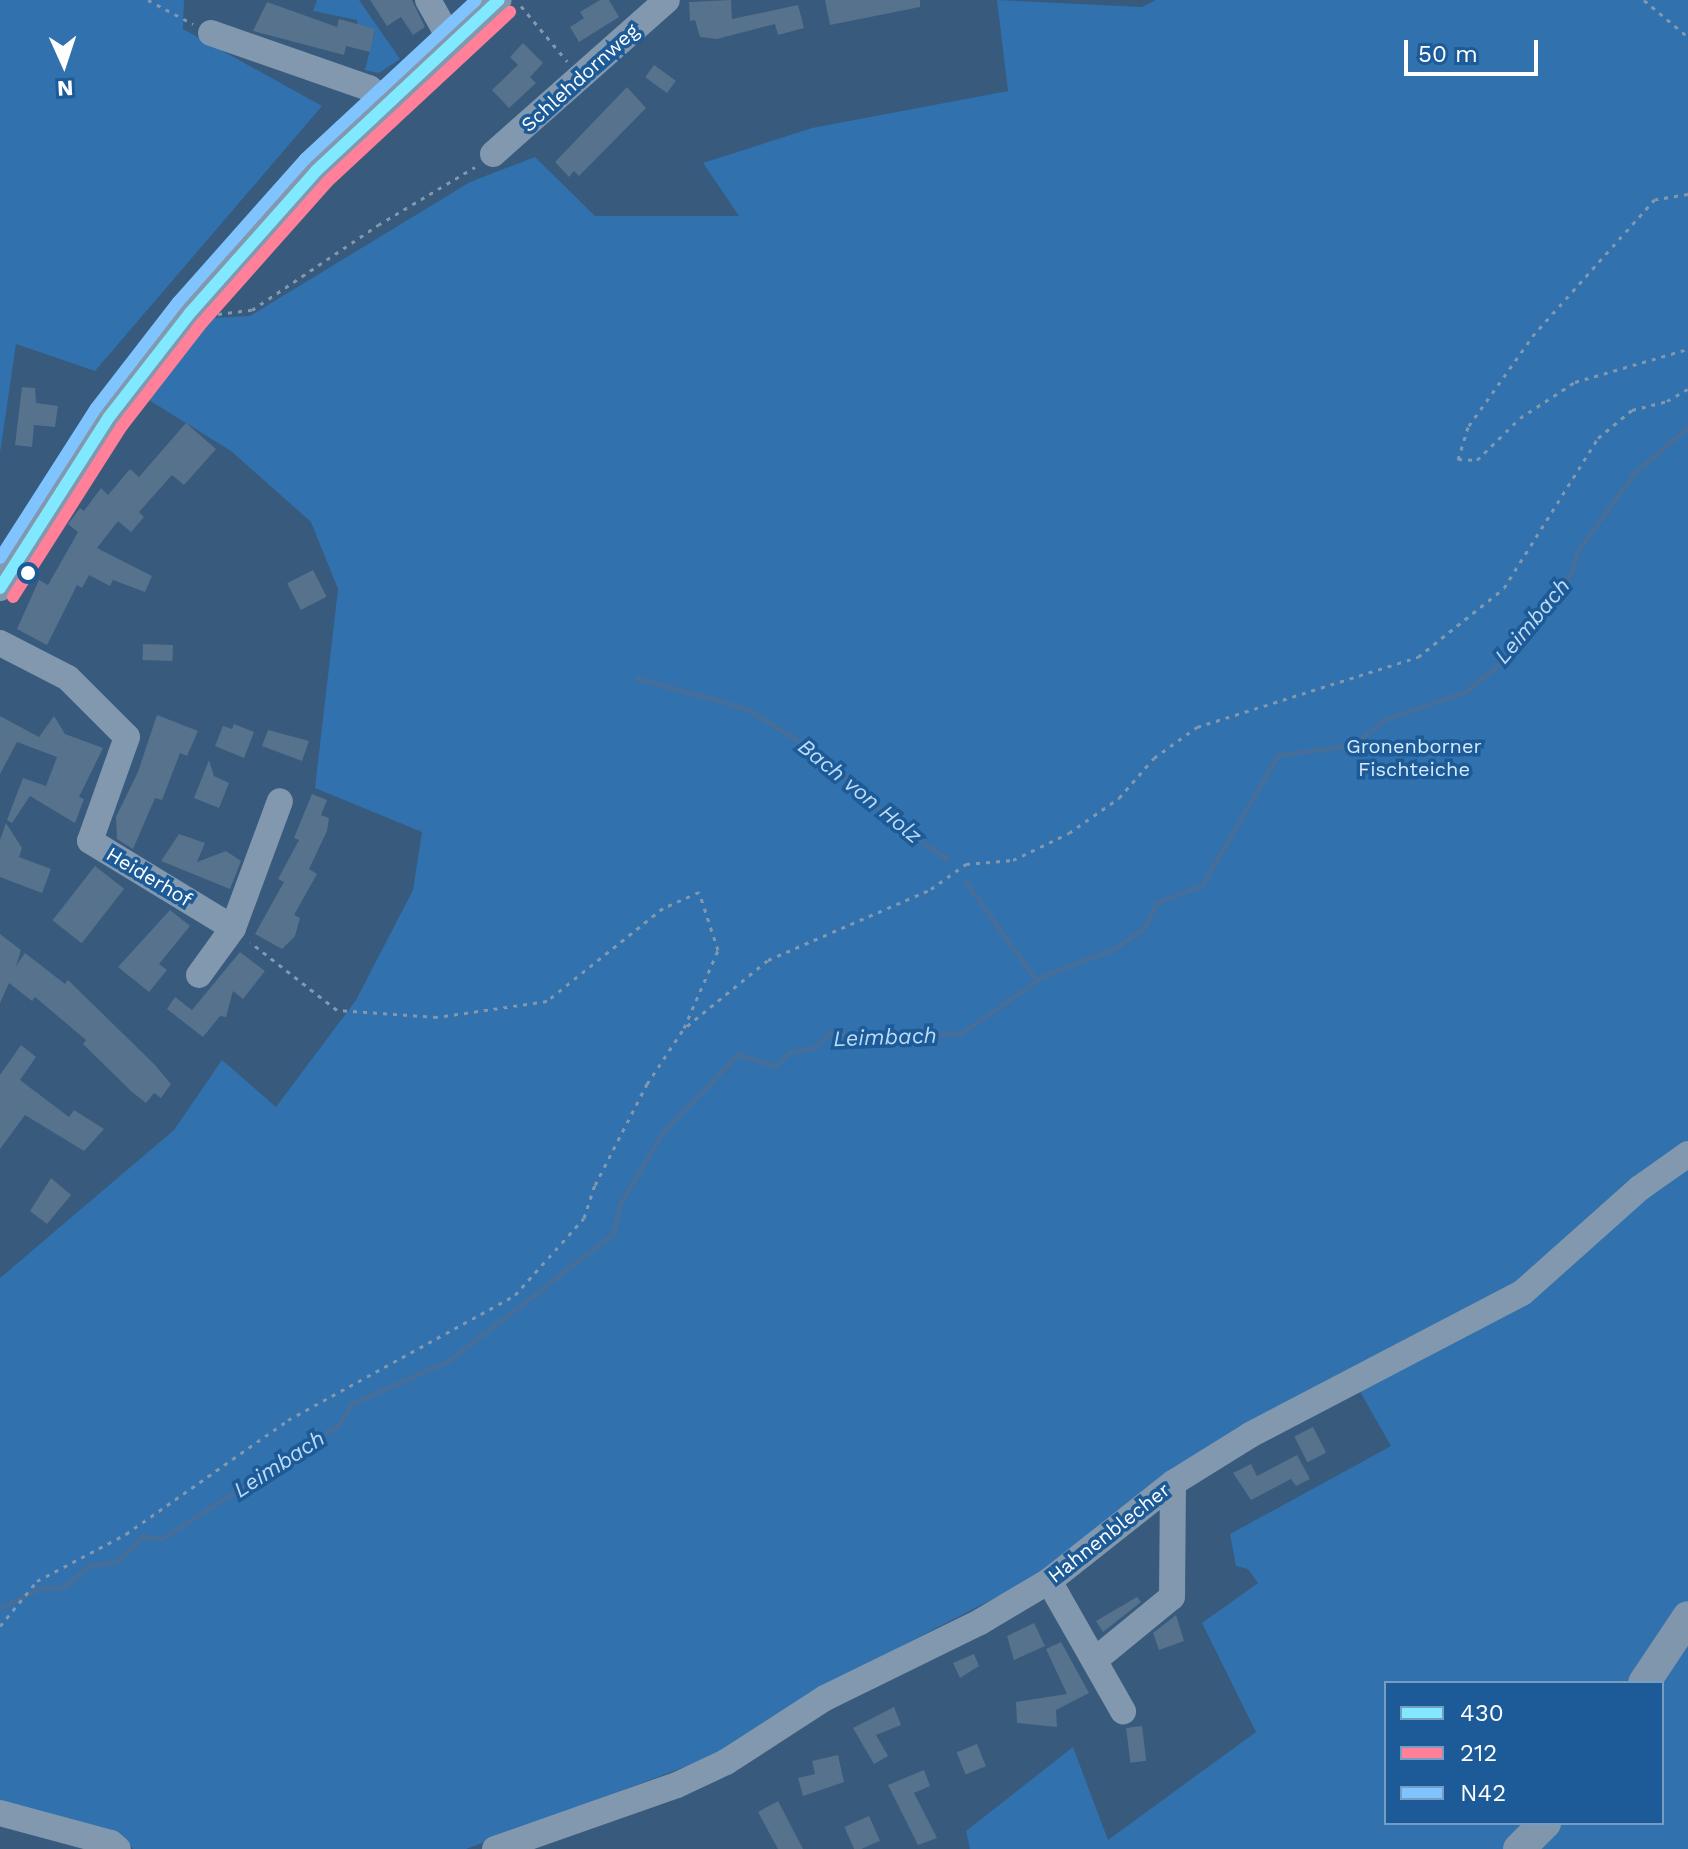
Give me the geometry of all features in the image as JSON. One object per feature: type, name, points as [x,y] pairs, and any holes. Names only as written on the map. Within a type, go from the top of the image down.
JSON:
[{"type":"main road","points":[[1645,1681],[1688,1617]]},
{"type":"main road","points":[[1519,1849],[1543,1825]]},
{"type":"street","points":[[428,0],[451,41]]},
{"type":"street","points":[[0,588],[109,417],[190,313],[316,171],[451,41],[499,0]]},
{"type":"street","name":"Schlehdornweg","points":[[493,154],[577,83],[667,0]]},
{"type":"street","points":[[211,33],[369,88],[387,101]]},
{"type":"street","name":"Heiderhof","points":[[0,643],[68,678],[127,737],[90,841],[233,928]]},
{"type":"street","points":[[199,975],[233,928],[280,801]]},
{"type":"street","name":"Hahnenblecher","points":[[495,1849],[677,1785],[726,1762],[825,1698],[980,1622],[1049,1581],[1173,1483],[1250,1435],[1522,1293],[1640,1188],[1688,1154]]},
{"type":"street","points":[[1095,1660],[1172,1597],[1173,1483]]},
{"type":"street","points":[[1049,1581],[1123,1711]]},
{"type":"street","points":[[0,1813],[111,1843],[118,1849]]},
{"type":"path","points":[[148,0],[211,33]]},
{"type":"path","points":[[1644,0],[1688,37]]},
{"type":"path","points":[[525,10],[563,51],[577,83]]},
{"type":"path","points":[[216,305],[209,313],[252,310],[378,225],[441,192],[493,154]]},
{"type":"path","points":[[1688,194],[1655,199],[1535,333],[1468,427],[1458,459],[1477,460],[1520,418],[1575,382],[1688,349]]},
{"type":"path","points":[[684,1028],[768,960],[931,889],[966,864],[1013,860],[1069,833],[1119,798],[1154,758],[1197,727],[1418,657],[1504,588],[1598,438],[1632,410],[1667,401],[1688,389]]},
{"type":"path","points":[[0,1626],[37,1581],[126,1534],[288,1420],[515,1295],[584,1218],[595,1185],[647,1084],[684,1028],[718,950],[699,892],[663,908],[547,1001],[437,1017],[337,1010],[233,928]]},
{"type":"green space","points":[[0,0],[184,0],[183,29],[322,106],[95,371],[16,344],[0,453]]},
{"type":"green space","points":[[317,0],[359,0],[400,59],[379,73],[365,70],[375,31],[358,27],[357,20],[313,11]]},
{"type":"green space","name":"Gronenborner Fischteiche","points":[[997,0],[1142,7],[1156,0],[1688,0],[1688,1144],[1517,1287],[1057,1566],[818,1689],[730,1750],[466,1849],[133,1849],[126,1839],[106,1841],[0,1812],[0,1278],[174,1130],[222,1060],[276,1107],[356,1000],[413,890],[422,832],[315,788],[338,589],[311,522],[231,451],[144,397],[209,318],[250,316],[470,182],[535,157],[595,216],[739,216],[703,163],[812,128],[1008,91]]},
{"type":"green space","points":[[1688,1164],[1688,1849],[970,1849],[966,1831],[1073,1747],[1108,1840],[1256,1732],[1202,1623],[1258,1583],[1248,1569],[1236,1566],[1230,1534],[1391,1446],[1358,1388],[1535,1298],[1649,1191]]},
{"type":"building","points":[[370,0],[412,0],[425,27],[413,35],[401,17],[387,26]]},
{"type":"building","points":[[600,0],[609,0],[619,17],[579,42],[570,27],[584,18],[580,12]]},
{"type":"building","points":[[731,0],[732,19],[798,5],[804,28],[778,35],[775,24],[717,39],[700,37],[695,20],[690,21],[689,2]]},
{"type":"building","points":[[825,0],[920,0],[920,7],[830,25]]},
{"type":"building","points":[[267,2],[337,27],[339,19],[375,29],[370,52],[346,46],[344,55],[253,31]]},
{"type":"building","points":[[523,43],[543,63],[530,77],[536,83],[509,108],[492,90],[518,65],[510,57]]},
{"type":"building","points":[[654,65],[676,81],[667,93],[645,77]]},
{"type":"building","points":[[627,87],[646,108],[579,176],[574,171],[569,177],[555,162]]},
{"type":"building","points":[[22,387],[35,388],[36,403],[58,406],[55,427],[34,425],[32,447],[15,445]]},
{"type":"building","points":[[186,423],[216,449],[184,485],[172,475],[139,512],[144,517],[131,532],[118,521],[97,548],[152,576],[145,592],[113,580],[110,586],[89,575],[82,588],[77,585],[47,645],[17,629],[39,580],[48,585],[78,532],[68,524],[80,508],[84,511],[101,488],[108,495],[130,469],[139,477]]},
{"type":"building","points":[[313,570],[327,597],[301,610],[287,583]]},
{"type":"building","points":[[143,644],[173,645],[172,661],[142,660]]},
{"type":"building","points":[[157,715],[198,731],[187,756],[180,753],[162,800],[155,798],[133,849],[117,839],[116,817],[138,772]]},
{"type":"building","points":[[0,716],[39,737],[54,716],[65,734],[103,748],[79,797],[84,799],[75,823],[30,796],[12,823],[7,820],[23,778],[46,786],[57,757],[17,742],[0,774]]},
{"type":"building","points":[[234,724],[254,732],[244,758],[215,746],[223,726],[232,729]]},
{"type":"building","points":[[268,730],[309,741],[302,761],[262,746]]},
{"type":"building","points":[[209,760],[214,776],[229,783],[219,808],[194,798]]},
{"type":"building","points":[[312,794],[327,800],[321,815],[329,818],[327,831],[309,869],[317,874],[294,915],[300,918],[295,936],[282,949],[255,934],[284,882],[278,879],[299,840],[294,838]]},
{"type":"building","points":[[6,823],[22,848],[19,857],[51,869],[42,893],[0,877],[0,840]]},
{"type":"building","points":[[179,834],[205,843],[197,862],[226,851],[241,861],[230,889],[161,861]]},
{"type":"building","points":[[95,866],[124,889],[82,943],[53,920]]},
{"type":"building","points":[[170,910],[190,926],[159,964],[167,970],[149,992],[118,967]]},
{"type":"building","points":[[0,934],[21,950],[16,966],[25,953],[65,984],[68,980],[154,1064],[171,1084],[161,1098],[154,1093],[146,1103],[132,1092],[83,1044],[86,1040],[35,997],[32,1001],[9,983],[0,1003]]},
{"type":"building","points":[[240,952],[265,971],[243,999],[233,991],[226,1017],[220,1016],[203,1037],[167,1009],[175,997],[192,1010]]},
{"type":"building","points":[[21,1045],[36,1057],[20,1080],[69,1117],[74,1110],[104,1129],[84,1151],[25,1115],[0,1149],[0,1075]]},
{"type":"building","points":[[51,1178],[71,1195],[47,1224],[30,1211]]},
{"type":"building","points":[[1313,1427],[1326,1453],[1307,1462],[1294,1437]]},
{"type":"building","points":[[1297,1455],[1310,1479],[1296,1486],[1291,1479],[1251,1500],[1233,1473],[1251,1464],[1257,1476]]},
{"type":"building","points":[[1137,1597],[1141,1602],[1103,1632],[1096,1621]]},
{"type":"building","points":[[1176,1615],[1184,1641],[1159,1650],[1153,1633]]},
{"type":"building","points":[[1034,1623],[1045,1646],[1014,1660],[1007,1636]]},
{"type":"building","points":[[1061,1642],[1089,1693],[1056,1710],[1057,1727],[1017,1723],[1016,1702],[1067,1694],[1046,1649]]},
{"type":"building","points":[[974,1654],[979,1666],[960,1678],[953,1663]]},
{"type":"building","points":[[894,1707],[901,1725],[876,1735],[888,1756],[874,1764],[853,1728]]},
{"type":"building","points":[[1142,1726],[1146,1761],[1130,1763],[1126,1728]]},
{"type":"building","points":[[977,1744],[986,1766],[966,1774],[957,1752]]},
{"type":"building","points":[[838,1755],[844,1782],[803,1796],[798,1778],[815,1774],[812,1761]]},
{"type":"building","points":[[924,1770],[930,1786],[914,1793],[937,1838],[918,1845],[888,1785]]},
{"type":"building","points":[[778,1801],[803,1849],[778,1849],[758,1812]]},
{"type":"building","points":[[869,1816],[880,1841],[854,1849],[844,1827]]},
{"type":"waterway","name":"Leimbach","points":[[0,1608],[40,1588],[64,1587],[88,1566],[117,1562],[142,1536],[161,1539],[338,1426],[351,1404],[448,1361],[613,1234],[620,1204],[663,1132],[738,1054],[775,1066],[790,1052],[813,1048],[828,1034],[960,1034],[1045,975],[1114,949],[1144,928],[1156,903],[1202,885],[1278,755],[1352,745],[1386,719],[1465,692],[1502,662],[1572,572],[1577,552],[1635,472],[1688,427]]},
{"type":"waterway","name":"Bach von Holz","points":[[637,678],[747,709],[818,753],[900,827],[947,859]]},
{"type":"waterway","name":"Bach von Holz","points":[[966,882],[1036,980]]},
{"type":"transit line","name":"N42","points":[[0,558],[96,408],[178,302],[305,159],[476,0]]},
{"type":"transit line","name":"430","points":[[0,588],[109,417],[190,313],[316,171],[499,0]]},
{"type":"transit line","name":"212","points":[[13,597],[122,426],[202,323],[327,182],[510,12]]}]
